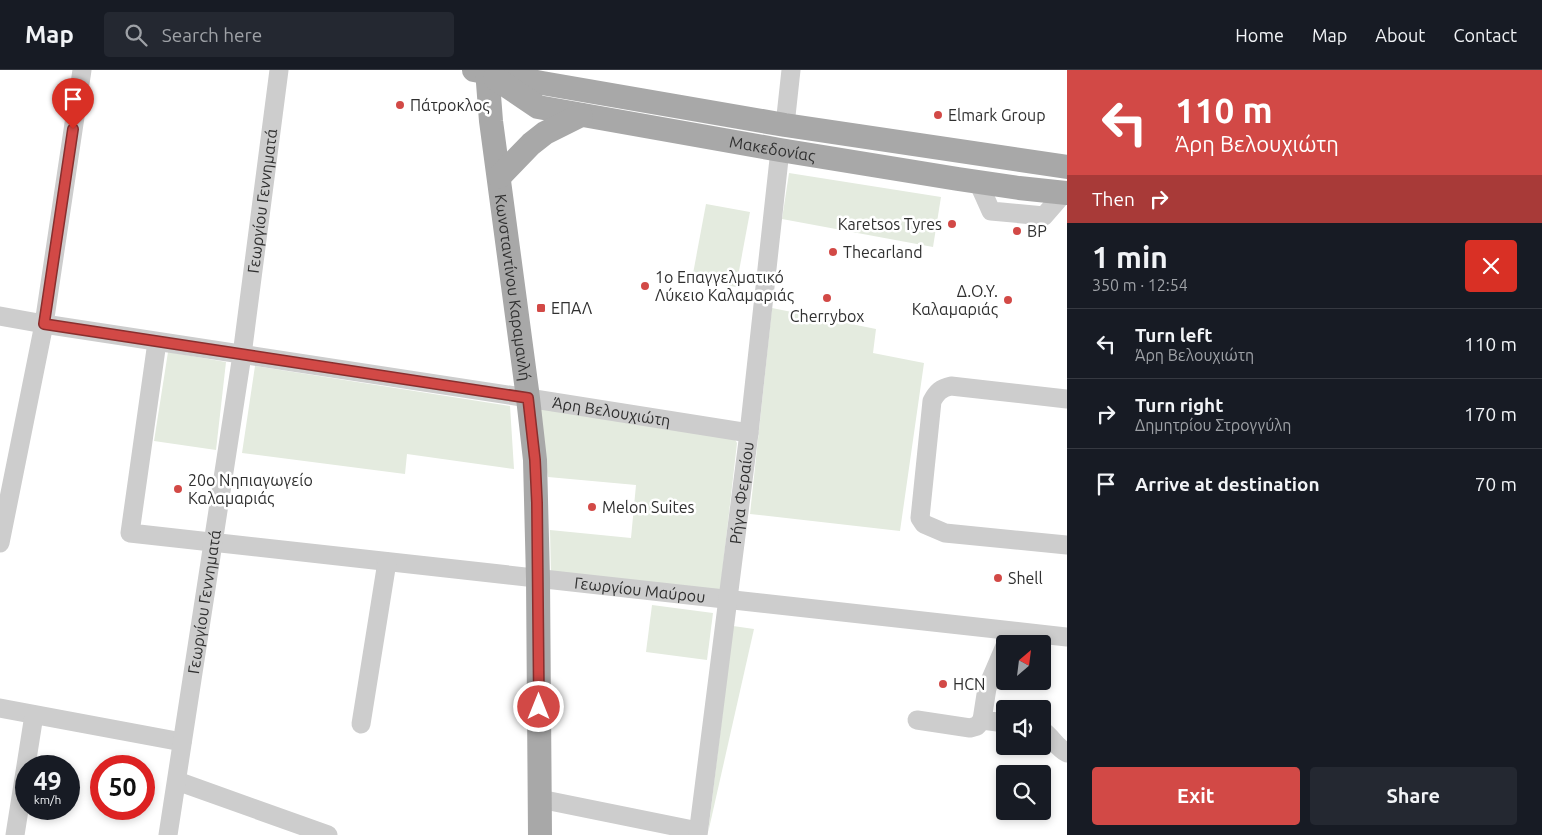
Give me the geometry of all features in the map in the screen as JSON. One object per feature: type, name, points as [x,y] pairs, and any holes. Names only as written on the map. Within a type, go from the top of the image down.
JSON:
[{"type":"main road","name":"Μακεδονίας","points":[[483,71],[785,125],[1067,167]]},
{"type":"main road","name":"Μακεδονίας","points":[[483,71],[538,107],[780,150],[978,182],[1066,193]]},
{"type":"main road","name":"Κωνσταντίνου Καραμανλή","points":[[483,71],[528,398],[535,469],[540,835]]},
{"type":"main road","points":[[499,177],[530,144],[545,133],[581,115]]},
{"type":"street","points":[[0,543],[2,517],[44,324],[82,70]]},
{"type":"street","name":"Γεωργίου Γεννηματά","points":[[168,835],[242,355],[279,70]]},
{"type":"street","points":[[785,125],[791,70]]},
{"type":"street","name":"Ρήγα Φεραίου","points":[[698,833],[749,434],[780,150]]},
{"type":"street","name":"Άρη Βελουχιώτη","points":[[0,316],[749,434]]},
{"type":"street","name":"Γεωργίου Μαύρου","points":[[157,342],[130,533],[728,599],[996,638]]},
{"type":"street","points":[[1067,399],[951,386],[936,393],[932,401],[920,518],[924,524],[945,533],[1067,545]]},
{"type":"street","points":[[361,724],[387,562]]},
{"type":"street","name":"Γεωργίου Μαύρου","points":[[1051,638],[1067,637]]},
{"type":"street","points":[[917,720],[970,728],[977,726],[982,720],[987,688],[996,668]]},
{"type":"street","points":[[0,708],[182,742]]},
{"type":"street","points":[[15,835],[34,715]]},
{"type":"street","points":[[982,720],[996,722]]},
{"type":"street","points":[[1051,738],[1058,747],[1067,753]]},
{"type":"street","points":[[177,781],[328,835]]},
{"type":"street","points":[[540,799],[698,833]]},
{"type":"shaded area","points":[[789,173],[941,197],[933,247],[782,219]]},
{"type":"shaded area","points":[[706,204],[750,212],[736,287],[692,279]]},
{"type":"shaded area","points":[[772,308],[876,329],[873,353],[924,363],[900,531],[750,514]]},
{"type":"shaded area","points":[[168,352],[226,362],[216,450],[154,441]]},
{"type":"shaded area","points":[[255,366],[510,406],[514,469],[407,454],[405,474],[242,453]]},
{"type":"shaded area","points":[[535,405],[734,438],[737,443],[720,592],[551,574],[550,530],[631,538],[636,485],[548,477]]},
{"type":"shaded area","points":[[652,605],[713,613],[707,660],[646,652]]},
{"type":"shaded area","points":[[733,626],[754,629],[708,833]]},
{"type":"place","name":"Πάτροκλος","points":[[400,105]]},
{"type":"place","name":"Elmark Group","points":[[938,115]]},
{"type":"place","name":"Karetsos Tyres","points":[[952,224]]},
{"type":"place","name":"BP","points":[[1017,231]]},
{"type":"place","name":"Thecarland","points":[[833,252]]},
{"type":"place","name":"1ο Επαγγελματικό Λύκειο Καλαμαριάς","points":[[645,286]]},
{"type":"place","name":"Cherrybox","points":[[827,298]]},
{"type":"place","name":"Δ.Ο.Υ. Καλαμαριάς","points":[[1008,300]]},
{"type":"place","name":"ΕΠΑΛ","points":[[541,308]]},
{"type":"place","name":"20ο Νηπιαγωγείο Καλαμαριάς","points":[[178,489]]},
{"type":"place","name":"Melon Suites","points":[[592,507]]},
{"type":"place","name":"Shell","points":[[998,578]]},
{"type":"place","name":"HCN","points":[[943,684]]},
{"type":"route","points":[[73,129],[44,324],[528,398],[535,460],[537,503],[539,707]]}]
